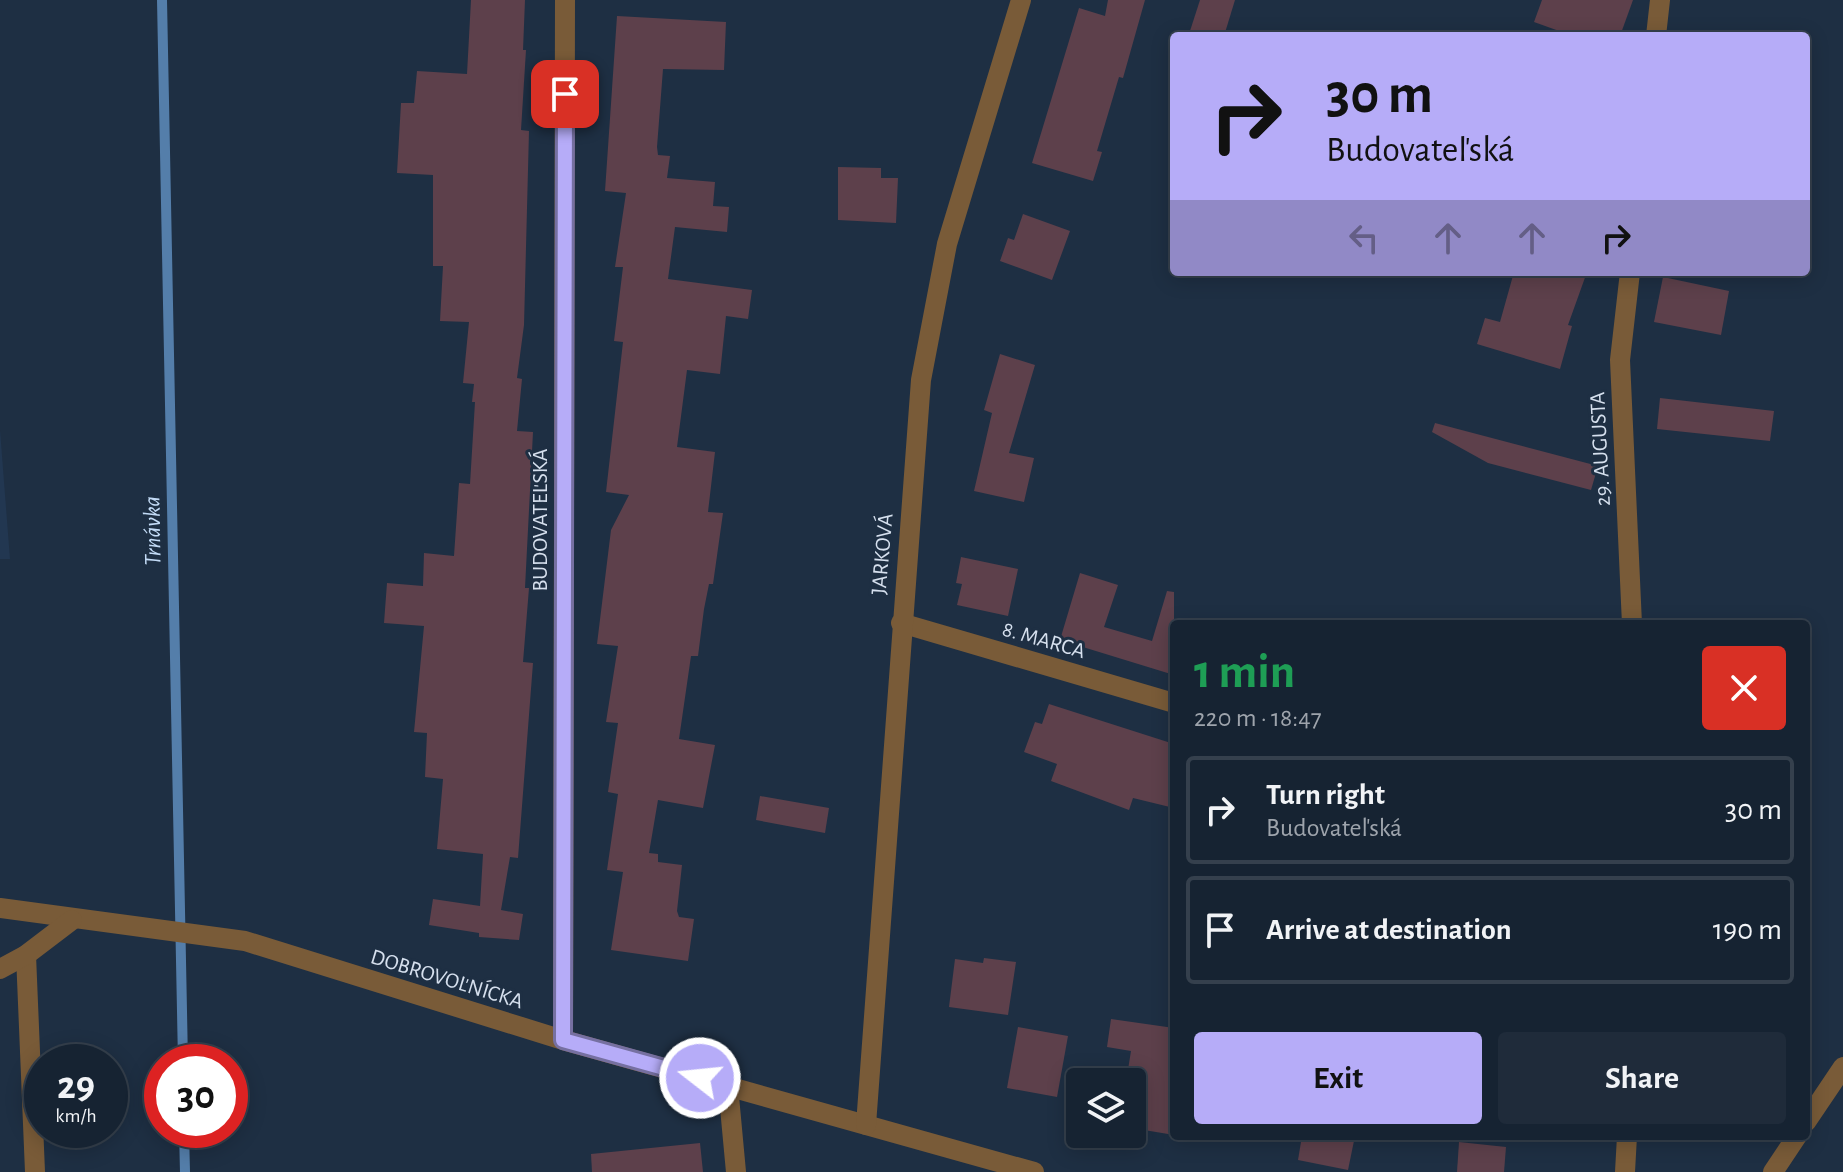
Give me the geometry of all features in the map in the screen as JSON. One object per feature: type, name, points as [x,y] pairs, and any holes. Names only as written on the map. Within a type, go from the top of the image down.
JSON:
[{"type":"street","name":"BUDOVATEĽSKÁ","points":[[563,1040],[565,0]]},
{"type":"street","name":"JARKOVÁ","points":[[866,1125],[901,623],[924,365],[947,244],[1021,0]]},
{"type":"street","points":[[1656,32],[1660,0]]},
{"type":"street","name":"29. AUGUSTA","points":[[1630,276],[1620,360],[1632,620]]},
{"type":"street","name":"8. MARCA","points":[[901,623],[1170,702]]},
{"type":"street","name":"DOBROVOĽNÍCKA","points":[[0,908],[245,941],[563,1040],[1034,1172]]},
{"type":"street","points":[[0,969],[26,955],[72,920]]},
{"type":"street","points":[[26,955],[35,1172]]},
{"type":"street","points":[[1810,1116],[1843,1067]]},
{"type":"street","points":[[728,1086],[736,1172]]},
{"type":"street","points":[[1625,1172],[1627,1140]]},
{"type":"street","points":[[1773,1172],[1794,1140]]},
{"type":"shaded area","points":[[0,430],[10,559],[0,559]]},
{"type":"building","points":[[471,0],[525,0],[523,50],[526,50],[521,130],[529,131],[524,325],[517,378],[522,379],[517,431],[533,432],[525,588],[529,588],[523,662],[533,663],[518,858],[510,857],[501,910],[523,914],[519,940],[479,937],[479,933],[429,925],[433,899],[480,906],[483,854],[437,849],[443,779],[425,777],[427,733],[414,732],[424,626],[384,623],[387,583],[423,586],[424,553],[454,556],[459,483],[470,484],[474,384],[463,383],[469,322],[440,321],[443,266],[433,266],[433,175],[397,173],[401,103],[414,103],[417,71],[467,74]]},
{"type":"building","points":[[1108,0],[1145,0],[1123,78],[1119,77],[1097,151],[1102,152],[1093,181],[1032,163],[1079,8],[1105,16]]},
{"type":"building","points":[[1200,0],[1235,0],[1225,32],[1190,31]]},
{"type":"building","points":[[1542,0],[1633,0],[1621,32],[1562,32],[1534,22]]},
{"type":"building","points":[[617,16],[726,22],[724,70],[663,69],[657,147],[658,155],[670,156],[667,178],[715,182],[713,206],[729,207],[727,232],[675,227],[668,279],[752,290],[748,319],[726,316],[720,374],[687,370],[677,447],[715,452],[708,512],[723,513],[698,656],[691,656],[679,739],[715,745],[703,808],[658,800],[649,853],[658,854],[658,862],[682,865],[677,911],[679,917],[694,919],[688,961],[611,950],[623,872],[607,870],[618,794],[608,792],[618,723],[606,722],[618,646],[597,644],[611,530],[629,495],[606,492],[623,342],[614,341],[623,267],[615,267],[626,193],[605,191]]},
{"type":"building","points":[[838,167],[881,168],[881,178],[898,178],[896,223],[838,220]]},
{"type":"building","points":[[1023,214],[1070,231],[1052,280],[1000,261],[1008,238],[1014,240]]},
{"type":"building","points":[[1513,276],[1586,276],[1568,325],[1572,326],[1560,369],[1477,344],[1485,318],[1500,322]]},
{"type":"building","points":[[1663,277],[1729,291],[1721,335],[1654,322]]},
{"type":"building","points":[[1000,354],[1035,365],[1009,453],[1034,458],[1024,502],[974,491],[992,413],[984,410]]},
{"type":"building","points":[[1660,398],[1774,411],[1770,441],[1657,429]]},
{"type":"building","points":[[1435,423],[1598,466],[1591,490],[1488,463],[1432,432]]},
{"type":"building","points":[[961,557],[1018,569],[1008,616],[957,605],[962,584],[956,583]]},
{"type":"building","points":[[1080,573],[1118,585],[1104,627],[1152,641],[1167,591],[1174,592],[1174,620],[1170,620],[1170,674],[1060,640]]},
{"type":"building","points":[[1049,704],[1170,743],[1170,807],[1133,798],[1129,810],[1051,781],[1057,764],[1024,752],[1035,722],[1042,724]]},
{"type":"building","points":[[760,796],[829,808],[825,833],[756,820]]},
{"type":"building","points":[[984,958],[1016,962],[1008,1015],[949,1007],[955,959],[983,963]]},
{"type":"building","points":[[1111,1019],[1170,1027],[1170,1134],[1146,1130],[1146,1068],[1128,1068],[1131,1051],[1107,1047]]},
{"type":"building","points":[[1018,1027],[1068,1036],[1057,1097],[1007,1088]]},
{"type":"building","points":[[1301,1140],[1354,1140],[1348,1170],[1298,1160]]},
{"type":"building","points":[[1459,1142],[1506,1147],[1504,1172],[1457,1172]]},
{"type":"building","points":[[700,1143],[703,1172],[592,1172],[591,1154]]},
{"type":"waterway","name":"Trnávka","points":[[162,0],[183,1044]]},
{"type":"waterway","name":"Trnávka","points":[[184,1148],[185,1172]]},
{"type":"route","points":[[565,94],[563,1040],[700,1078]]}]
